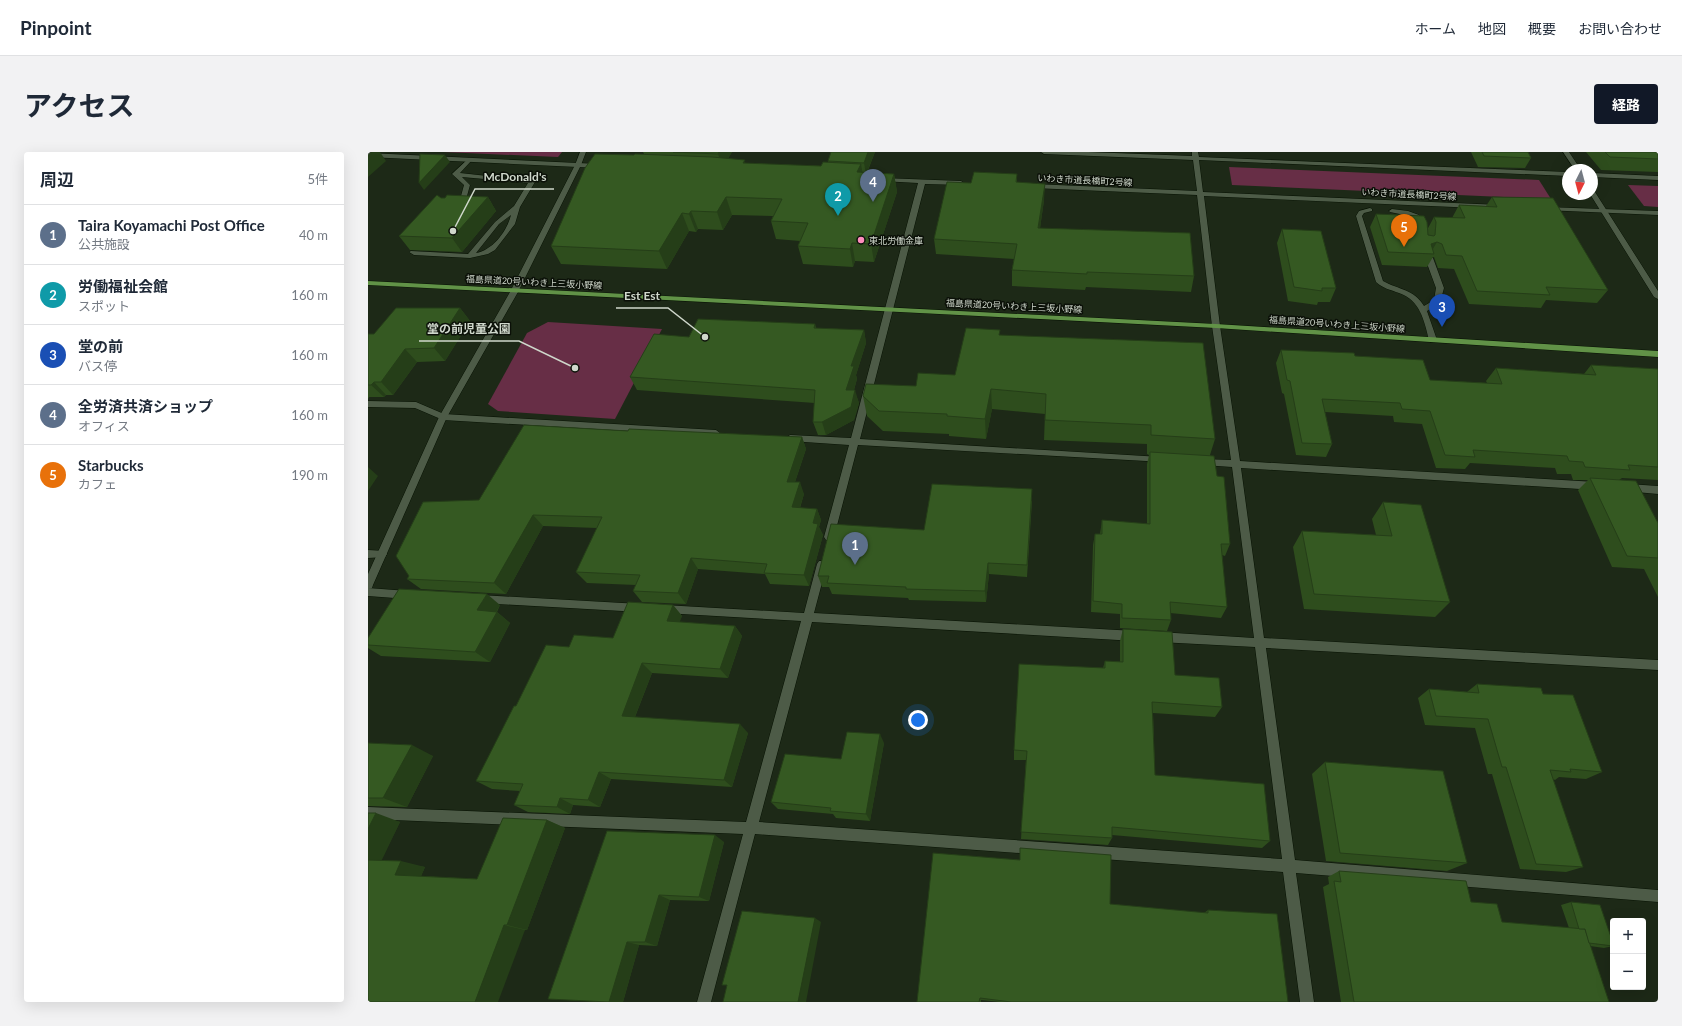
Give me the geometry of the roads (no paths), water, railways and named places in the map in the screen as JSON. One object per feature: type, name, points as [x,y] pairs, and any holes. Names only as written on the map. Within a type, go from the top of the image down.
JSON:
[{"type":"main road","name":"福島県道20号いわき上三坂小野線","points":[[368,284],[1216,326],[1658,354]]},
{"type":"street","points":[[368,585],[444,417],[514,292],[578,165],[583,152]]},
{"type":"street","points":[[1044,152],[1195,155],[1562,174]]},
{"type":"street","points":[[1566,152],[1574,164]]},
{"type":"street","points":[[368,155],[610,167]]},
{"type":"street","points":[[1195,155],[1216,326],[1236,464],[1307,1002]]},
{"type":"street","points":[[455,174],[469,160]]},
{"type":"street","points":[[413,252],[416,254],[470,256],[486,253],[493,249],[512,224],[517,207],[532,182],[455,174]]},
{"type":"street","points":[[452,209],[464,196],[467,185],[455,174]]},
{"type":"street","points":[[1598,175],[1658,178]]},
{"type":"street","points":[[875,179],[970,184]]},
{"type":"street","points":[[704,1002],[855,442],[922,181]]},
{"type":"street","name":"いわき市道長橋町2号線","points":[[1025,186],[1509,207]]},
{"type":"street","points":[[1597,200],[1658,297]]},
{"type":"street","points":[[470,256],[497,223],[517,207]]},
{"type":"street","points":[[1541,208],[1658,213]]},
{"type":"street","points":[[1370,210],[1360,212],[1359,216],[1380,282],[1391,289],[1410,295],[1423,310],[1433,340]]},
{"type":"street","points":[[1392,211],[1417,216],[1425,234]]},
{"type":"street","points":[[1423,310],[1437,301],[1440,288],[1429,258]]},
{"type":"street","points":[[368,404],[416,404],[444,417],[728,434]]},
{"type":"street","points":[[784,437],[1173,460]]},
{"type":"street","points":[[1196,462],[1602,487]]},
{"type":"street","points":[[1618,488],[1658,490]]},
{"type":"street","points":[[368,554],[382,554]]},
{"type":"street","points":[[368,592],[415,595]]},
{"type":"street","points":[[470,598],[1658,665]]},
{"type":"street","points":[[368,813],[751,828],[1290,866],[1658,896]]},
{"type":"place","name":"全労済共済ショップ","points":[[873,202]]},
{"type":"place","name":"労働福祉会館","points":[[838,216]]},
{"type":"place","name":"McDonald's","points":[[453,231]]},
{"type":"place","name":"東北労働金庫","points":[[861,240]]},
{"type":"place","name":"Starbucks","points":[[1404,247]]},
{"type":"place","name":"堂の前","points":[[1442,327]]},
{"type":"place","name":"Est Est","points":[[705,337]]},
{"type":"place","name":"堂の前児童公園","points":[[575,368]]},
{"type":"place","name":"Taira Koyamachi Post Office","points":[[855,565]]}]
